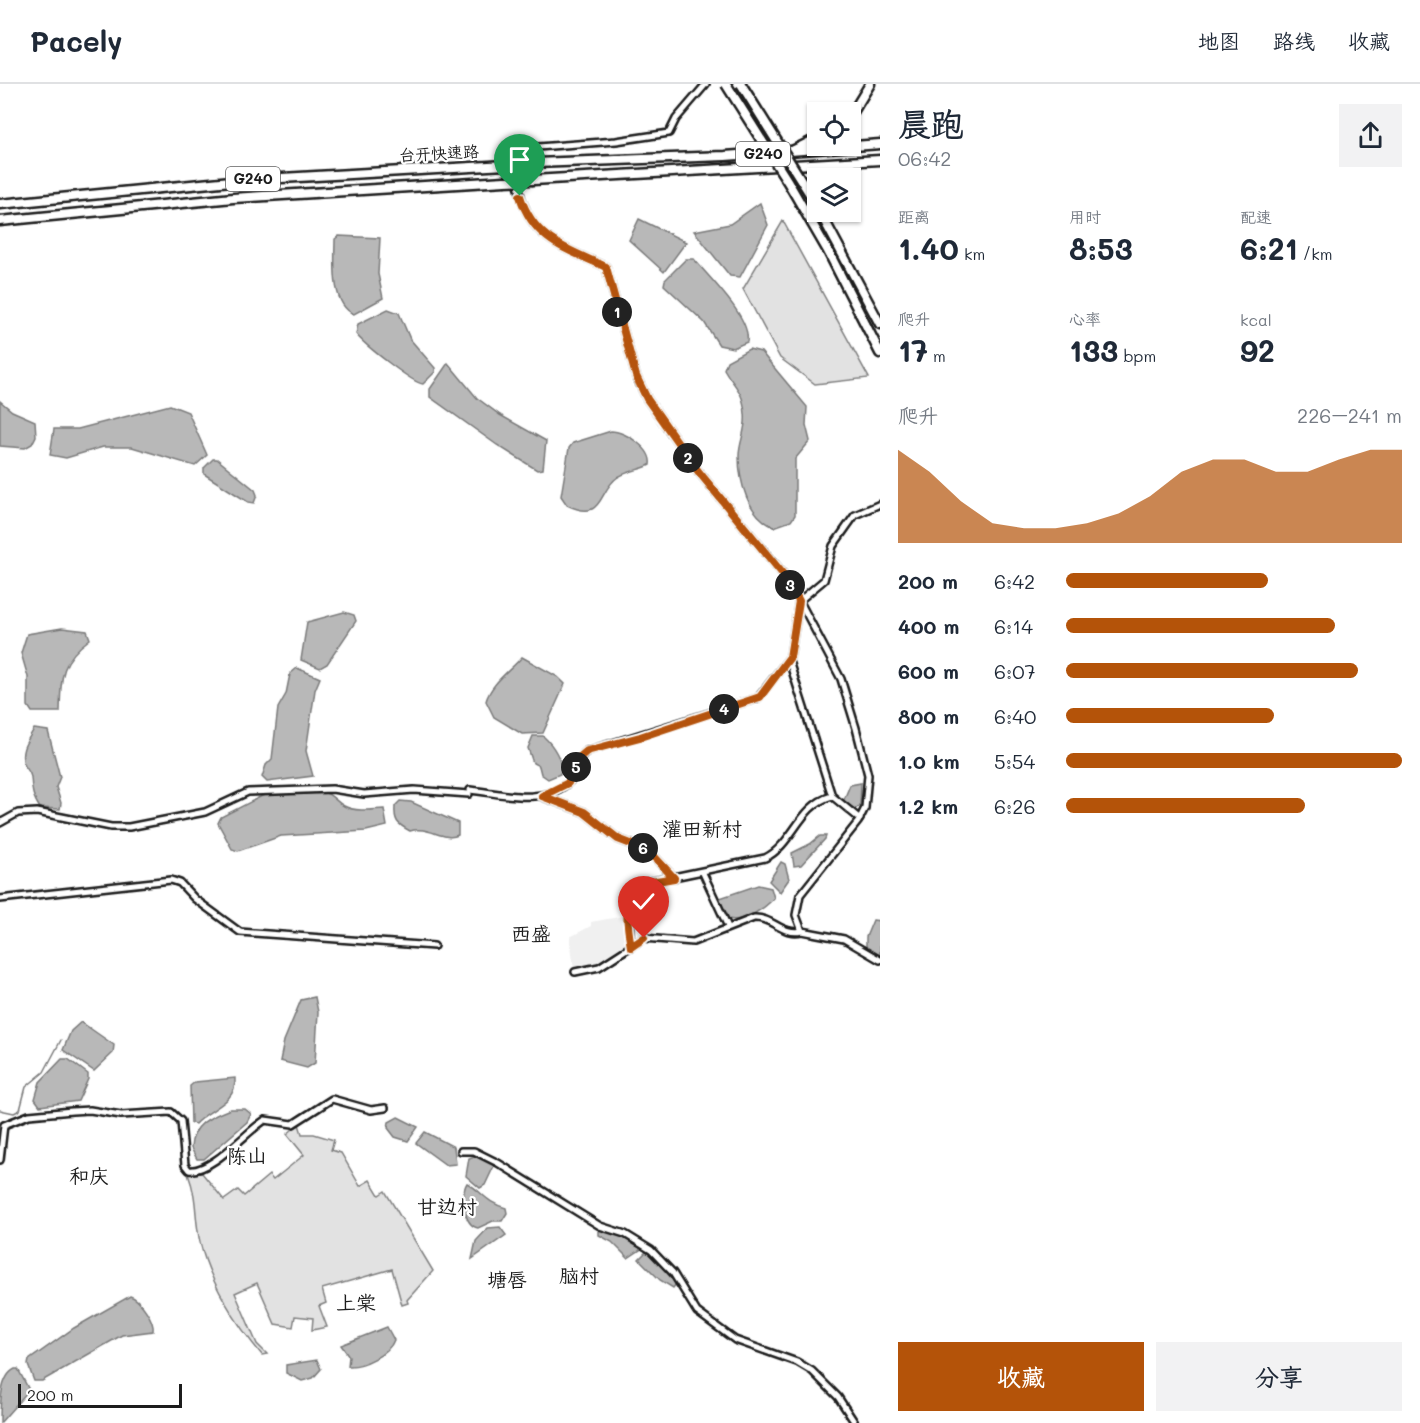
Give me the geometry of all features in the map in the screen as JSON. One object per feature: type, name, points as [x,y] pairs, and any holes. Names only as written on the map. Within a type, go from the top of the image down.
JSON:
[{"type":"highway","points":[[726,84],[773,157],[828,251],[880,353]]},
{"type":"highway","points":[[741,84],[807,189]]},
{"type":"highway","points":[[859,102],[870,84]]},
{"type":"highway","points":[[789,152],[807,143]]},
{"type":"highway","name":"台开快速路","points":[[0,204],[231,181],[535,163],[789,152],[880,144]]},
{"type":"highway","points":[[645,158],[646,173]]},
{"type":"highway","name":"台开快速路","points":[[0,221],[232,198],[880,160]]},
{"type":"highway","points":[[826,222],[880,324]]},
{"type":"street","points":[[706,84],[676,119],[669,133],[616,141],[525,148],[518,155],[517,174],[520,196],[525,209],[542,236],[606,267],[636,376],[647,399],[698,471],[787,579],[841,679],[867,766],[866,802],[860,819],[800,895],[796,915],[802,932]]},
{"type":"street","points":[[542,796],[568,783],[580,757],[587,751],[758,698],[789,660],[794,644],[799,601],[824,580],[833,546],[850,521],[862,510],[880,504]]},
{"type":"street","points":[[789,660],[832,796],[860,819]]},
{"type":"street","points":[[0,823],[18,813],[37,812],[111,827],[129,827],[205,812],[248,792],[332,789],[364,794],[414,790],[542,796],[584,812],[618,839],[649,851],[674,878]]},
{"type":"street","points":[[631,947],[628,910],[633,887],[756,861],[777,852],[807,812],[832,796]]},
{"type":"street","points":[[703,873],[729,927]]},
{"type":"street","points":[[0,899],[173,880],[180,883],[195,899],[240,933],[434,946]]},
{"type":"street","points":[[575,972],[595,969],[648,937],[693,942],[729,927],[761,918],[788,932],[844,939],[880,960]]},
{"type":"street","points":[[0,1160],[4,1125],[29,1115],[85,1110],[121,1115],[171,1112],[181,1121],[186,1167],[196,1170],[207,1166],[265,1120],[294,1124],[332,1099],[371,1110],[386,1108]]},
{"type":"street","points":[[461,1151],[474,1151],[498,1163],[600,1226],[625,1234],[651,1250],[673,1273],[697,1312],[735,1340],[797,1362],[812,1371],[838,1397],[855,1423]]},
{"type":"shaded area","points":[[760,203],[768,225],[740,277],[730,276],[694,231],[730,224]]},
{"type":"shaded area","points":[[639,219],[686,242],[664,272],[629,240]]},
{"type":"shaded area","points":[[783,221],[869,378],[815,384],[780,358],[743,289]]},
{"type":"shaded area","points":[[339,236],[380,238],[378,274],[383,298],[354,314],[346,309],[337,291],[335,239]]},
{"type":"shaded area","points":[[686,259],[694,259],[728,299],[743,322],[747,332],[747,342],[733,348],[719,345],[704,322],[664,285],[665,280]]},
{"type":"shaded area","points":[[388,309],[399,313],[410,339],[435,368],[435,372],[423,384],[389,363],[356,334],[358,324]]},
{"type":"shaded area","points":[[749,349],[761,352],[807,407],[806,425],[810,441],[795,459],[795,515],[791,521],[774,527],[757,514],[746,496],[739,456],[745,425],[744,406],[740,394],[724,369],[727,361]]},
{"type":"shaded area","points":[[448,363],[477,398],[500,415],[546,441],[543,469],[537,470],[497,445],[430,397],[430,389]]},
{"type":"shaded area","points":[[0,401],[12,411],[35,421],[36,436],[32,444],[25,448],[0,446]]},
{"type":"shaded area","points":[[170,405],[188,412],[207,455],[195,466],[132,447],[103,447],[66,458],[50,455],[54,429],[78,429]]},
{"type":"shaded area","points":[[611,431],[623,434],[643,447],[650,459],[650,465],[618,477],[611,483],[594,508],[579,510],[567,505],[561,496],[569,448],[573,443]]},
{"type":"shaded area","points":[[213,459],[217,459],[255,490],[257,495],[254,503],[248,502],[204,474],[204,468]]},
{"type":"shaded area","points":[[344,612],[354,615],[356,621],[327,664],[320,668],[301,660],[307,622]]},
{"type":"shaded area","points":[[62,628],[87,631],[90,639],[73,655],[64,671],[60,712],[32,712],[28,706],[28,677],[21,653],[27,634]]},
{"type":"shaded area","points":[[522,657],[558,677],[565,684],[543,733],[522,734],[494,717],[486,701],[496,683]]},
{"type":"shaded area","points":[[297,668],[320,678],[315,690],[306,751],[313,776],[267,782],[262,777],[266,765],[272,759],[278,708],[286,694],[290,674]]},
{"type":"shaded area","points":[[34,729],[48,731],[60,777],[56,787],[61,803],[60,809],[40,808],[34,796],[23,754]]},
{"type":"shaded area","points":[[533,736],[543,736],[554,749],[559,759],[560,774],[548,779],[541,774],[539,766],[533,763],[528,748]]},
{"type":"shaded area","points":[[861,783],[860,806],[855,809],[843,802],[850,785]]},
{"type":"shaded area","points":[[319,792],[327,794],[348,808],[384,809],[387,826],[366,831],[281,836],[238,851],[232,849],[218,823],[221,817],[264,795]]},
{"type":"shaded area","points":[[400,801],[411,802],[458,823],[458,835],[453,837],[423,830],[406,829],[397,822],[395,815],[395,806]]},
{"type":"shaded area","points":[[820,836],[826,836],[801,865],[794,866],[792,853]]},
{"type":"shaded area","points":[[781,862],[785,864],[789,879],[780,892],[769,881]]},
{"type":"shaded area","points":[[758,885],[771,888],[774,898],[759,911],[747,917],[728,919],[720,898]]},
{"type":"shaded area","points":[[624,916],[629,947],[602,965],[574,970],[570,937],[591,926],[591,922]]},
{"type":"shaded area","points":[[873,920],[880,921],[880,956],[866,948],[866,937]]},
{"type":"shaded area","points":[[315,997],[318,1012],[315,1063],[307,1068],[280,1061],[284,1041],[301,1000]]},
{"type":"shaded area","points":[[81,1022],[114,1045],[113,1053],[94,1071],[63,1050],[71,1031]]},
{"type":"shaded area","points":[[62,1059],[68,1059],[88,1074],[78,1101],[40,1106],[35,1099],[40,1082]]},
{"type":"shaded area","points":[[235,1078],[232,1094],[227,1100],[195,1124],[191,1123],[190,1086],[195,1082]]},
{"type":"shaded area","points":[[230,1109],[245,1109],[251,1114],[247,1122],[204,1159],[197,1159],[191,1148],[195,1133],[203,1122]]},
{"type":"shaded area","points":[[398,1117],[418,1127],[408,1141],[395,1137],[388,1128],[389,1122]]},
{"type":"shaded area","points":[[299,1124],[302,1134],[314,1134],[334,1140],[331,1150],[341,1153],[360,1186],[370,1180],[379,1195],[385,1191],[433,1271],[407,1300],[408,1303],[402,1305],[392,1269],[322,1289],[326,1303],[319,1306],[327,1327],[312,1330],[313,1318],[295,1316],[293,1327],[275,1324],[257,1283],[235,1293],[257,1344],[267,1354],[262,1355],[234,1316],[210,1272],[200,1242],[188,1174],[202,1173],[224,1200],[238,1190],[244,1196],[269,1175],[273,1180],[304,1155],[287,1134]]},
{"type":"shaded area","points":[[425,1132],[454,1147],[456,1164],[446,1165],[416,1143]]},
{"type":"shaded area","points":[[475,1156],[486,1159],[494,1166],[485,1185],[480,1188],[466,1176],[469,1158]]},
{"type":"shaded area","points":[[467,1183],[493,1203],[506,1208],[507,1213],[502,1221],[493,1221],[478,1228],[473,1226],[466,1215],[463,1201]]},
{"type":"shaded area","points":[[500,1227],[506,1235],[472,1259],[476,1241],[488,1228]]},
{"type":"shaded area","points":[[599,1228],[625,1237],[640,1247],[640,1250],[628,1258],[612,1242],[599,1235]]},
{"type":"shaded area","points":[[646,1252],[658,1261],[676,1284],[673,1288],[660,1280],[639,1259]]},
{"type":"shaded area","points":[[130,1296],[138,1301],[146,1311],[152,1322],[153,1331],[122,1335],[42,1381],[34,1381],[28,1365],[29,1360],[74,1328]]},
{"type":"shaded area","points":[[387,1327],[394,1340],[387,1350],[368,1362],[348,1366],[349,1356],[341,1345]]},
{"type":"shaded area","points":[[317,1360],[321,1369],[313,1378],[302,1381],[286,1373],[286,1365]]},
{"type":"shaded area","points":[[18,1369],[29,1390],[0,1423],[4,1384],[6,1378]]},
{"type":"waterway","points":[[0,1110],[14,1113],[20,1110],[26,1087],[44,1072],[61,1040]]},
{"type":"district","name":"灌田新村","points":[[702,829]]},
{"type":"district","name":"西盛","points":[[531,934]]},
{"type":"district","name":"陈山","points":[[247,1156]]},
{"type":"district","name":"和庆","points":[[89,1176]]},
{"type":"district","name":"甘边村","points":[[447,1207]]},
{"type":"district","name":"脑村","points":[[579,1276]]},
{"type":"district","name":"塘唇","points":[[507,1280]]},
{"type":"district","name":"上棠","points":[[356,1303]]},
{"type":"route","points":[[520,196],[525,209],[542,236],[606,267],[612,297],[636,376],[647,399],[698,471],[787,579],[799,601],[793,650],[786,665],[760,697],[640,737],[587,751],[580,757],[570,782],[542,796],[588,814],[618,839],[649,851],[669,871],[674,878],[635,885],[632,889],[628,910],[631,947],[644,938]]}]
